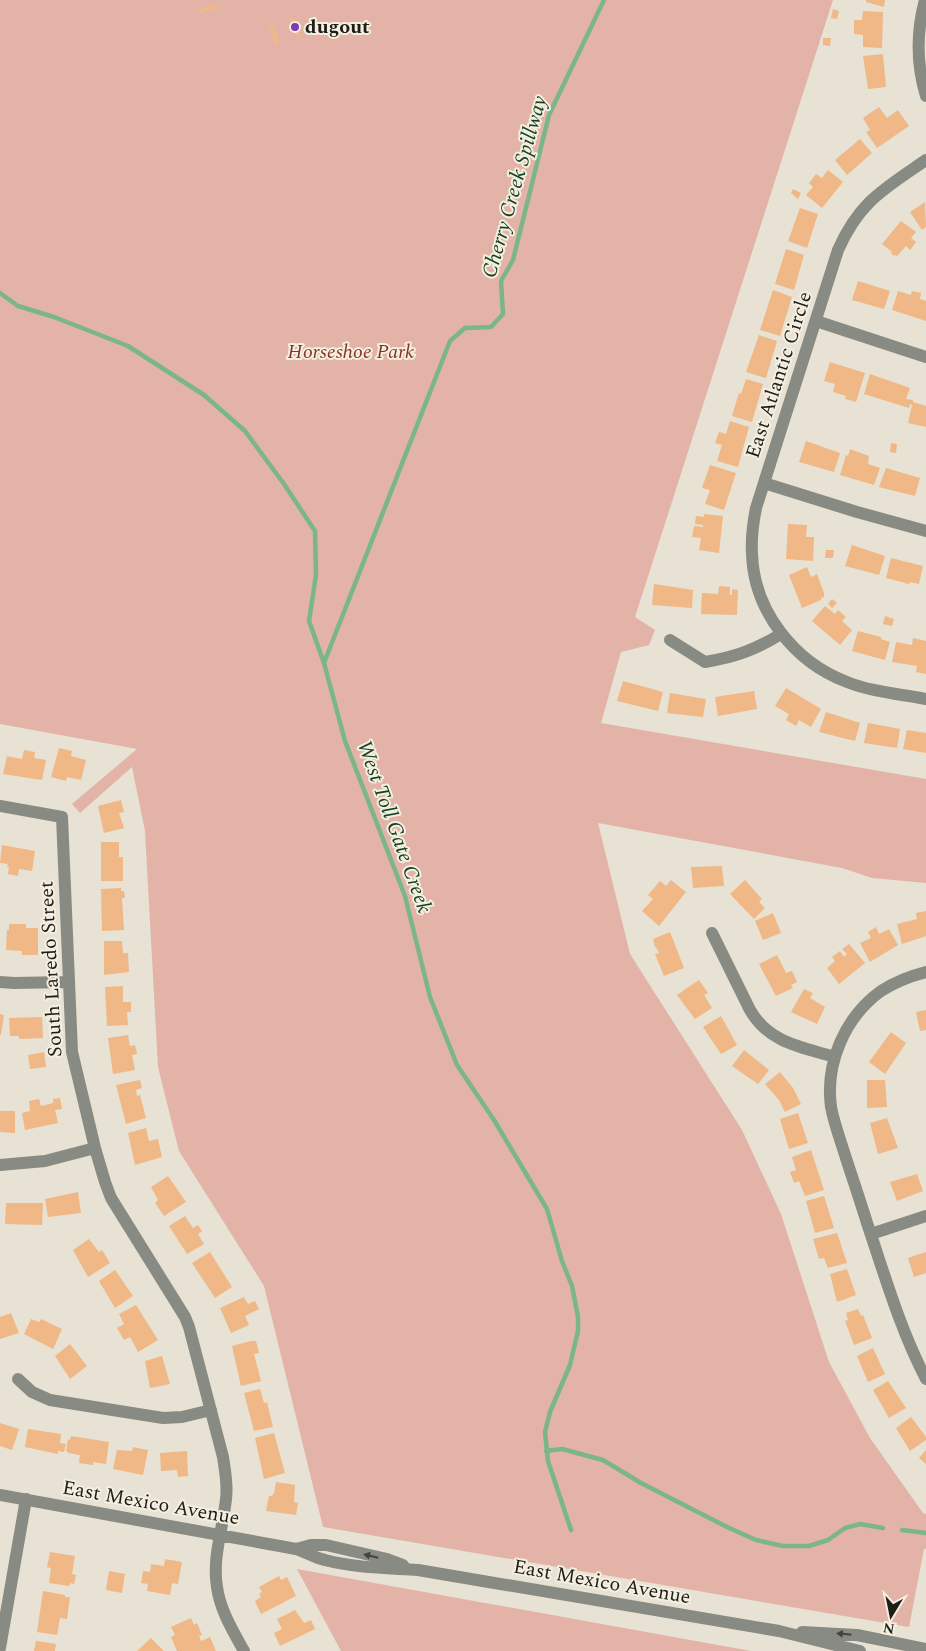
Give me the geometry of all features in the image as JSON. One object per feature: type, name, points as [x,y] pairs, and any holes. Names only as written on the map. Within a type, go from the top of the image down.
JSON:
[{"type":"street","points":[[924,0],[918,50],[920,76],[926,96]]},
{"type":"street","name":"East Atlantic Circle","points":[[926,160],[866,204],[855,218],[838,250],[764,483],[752,531],[752,555],[760,594],[771,618],[781,634],[792,646],[811,663],[831,675],[865,688],[926,698]]},
{"type":"street","points":[[816,322],[926,357]]},
{"type":"street","points":[[764,483],[926,531]]},
{"type":"street","points":[[670,640],[705,662],[749,652],[781,634]]},
{"type":"street","name":"South Laredo Street","points":[[0,806],[62,817],[72,1052],[95,1148],[111,1198],[185,1317],[189,1327],[226,1477],[226,1498],[216,1564],[216,1587],[226,1618],[244,1651]]},
{"type":"street","points":[[712,933],[755,1019],[767,1032],[781,1041],[835,1057]]},
{"type":"street","points":[[926,972],[898,982],[881,991],[854,1017],[844,1034],[835,1057],[830,1088],[831,1107],[836,1127],[898,1316],[910,1348],[926,1378]]},
{"type":"street","points":[[0,982],[68,982]]},
{"type":"street","points":[[0,1165],[45,1160],[95,1148]]},
{"type":"street","points":[[871,1234],[926,1216]]},
{"type":"street","points":[[18,1380],[32,1392],[50,1400],[163,1418],[182,1417],[211,1410]]},
{"type":"street","name":"East Mexico Avenue","points":[[0,1495],[296,1549],[318,1545],[333,1546],[387,1559],[418,1570],[780,1631],[860,1651]]},
{"type":"street","points":[[0,1648],[26,1499]]},
{"type":"street","name":"East Mexico Avenue","points":[[780,1631],[839,1633],[926,1649]]},
{"type":"green space","name":"Horseshoe Park","points":[[0,0],[833,0],[635,617],[655,630],[649,645],[621,652],[601,723],[926,779],[926,883],[872,878],[842,868],[598,823],[630,954],[742,1130],[781,1214],[829,1362],[870,1438],[923,1513],[926,1514],[926,1549],[924,1549],[909,1627],[323,1527],[264,1286],[179,1151],[158,1067],[145,831],[132,767],[80,813],[72,804],[137,749],[0,724]]},
{"type":"green space","points":[[297,1569],[751,1651],[341,1651]]},
{"type":"building","points":[[866,0],[885,0],[884,7],[866,2]]},
{"type":"building","points":[[216,3],[218,7],[200,14],[198,11]]},
{"type":"building","points":[[833,9],[839,11],[837,19],[831,18]]},
{"type":"building","points":[[863,11],[883,12],[882,48],[863,47],[863,35],[854,34],[854,20],[862,20]]},
{"type":"building","name":"dugout","points":[[293,17],[301,35],[297,37],[289,19]]},
{"type":"building","name":"dugout","points":[[273,26],[280,44],[276,45],[269,28]]},
{"type":"building","points":[[823,38],[831,38],[830,46],[823,45]]},
{"type":"building","points":[[883,54],[886,87],[868,89],[863,56]]},
{"type":"building","points":[[879,107],[887,118],[898,110],[909,126],[877,148],[866,132],[870,130],[863,118]]},
{"type":"building","points":[[860,139],[872,153],[847,175],[835,160]]},
{"type":"building","points":[[828,170],[843,182],[822,208],[806,195],[813,187],[809,183],[816,174],[822,178]]},
{"type":"building","points":[[793,189],[801,193],[798,199],[791,193]]},
{"type":"building","points":[[925,202],[926,227],[922,230],[910,212]]},
{"type":"building","points":[[800,208],[818,214],[807,248],[788,241]]},
{"type":"building","points":[[901,221],[916,232],[911,238],[916,242],[910,250],[906,246],[897,256],[894,256],[882,244]]},
{"type":"building","points":[[786,249],[804,255],[794,290],[775,284]]},
{"type":"building","points":[[858,281],[890,291],[884,309],[852,300]]},
{"type":"building","points":[[773,290],[792,297],[780,336],[760,330]]},
{"type":"building","points":[[898,291],[911,295],[912,291],[921,293],[920,299],[926,301],[926,321],[892,310]]},
{"type":"building","points":[[759,335],[777,341],[766,378],[746,372]]},
{"type":"building","points":[[830,362],[865,373],[856,402],[845,399],[846,396],[833,392],[835,384],[824,381]]},
{"type":"building","points":[[870,374],[910,388],[906,399],[926,406],[926,427],[908,423],[912,405],[910,404],[909,408],[864,394]]},
{"type":"building","points":[[746,379],[763,384],[752,422],[732,416],[739,393],[741,394]]},
{"type":"building","points":[[730,421],[749,427],[738,467],[717,461],[722,445],[715,443],[719,432],[726,434]]},
{"type":"building","points":[[806,441],[840,453],[834,472],[799,462]]},
{"type":"building","points":[[891,443],[897,444],[896,453],[890,452]]},
{"type":"building","points":[[850,449],[869,456],[868,464],[880,468],[874,485],[840,475],[846,455],[848,456]]},
{"type":"building","points":[[710,465],[736,473],[724,510],[705,504],[710,490],[702,488]]},
{"type":"building","points":[[886,468],[920,478],[915,496],[879,487]]},
{"type":"building","points":[[704,514],[723,516],[719,553],[699,550],[701,538],[692,537],[694,526],[703,527],[703,525],[695,524],[696,516],[704,517]]},
{"type":"building","points":[[788,524],[807,525],[806,537],[814,537],[813,561],[786,559]]},
{"type":"building","points":[[852,545],[885,556],[879,575],[845,566]]},
{"type":"building","points":[[826,550],[834,550],[833,558],[825,558]]},
{"type":"building","points":[[891,558],[923,566],[919,584],[910,582],[909,584],[886,578]]},
{"type":"building","points":[[807,567],[811,577],[817,574],[824,597],[802,608],[789,575]]},
{"type":"building","points":[[654,584],[693,590],[692,608],[652,605]]},
{"type":"building","points":[[719,586],[730,587],[730,595],[732,595],[732,589],[738,590],[737,615],[701,614],[702,593],[718,594]]},
{"type":"building","points":[[832,599],[837,603],[832,608],[828,604]]},
{"type":"building","points":[[825,606],[835,614],[838,610],[846,617],[842,621],[852,630],[840,645],[812,621]]},
{"type":"building","points":[[885,616],[894,619],[892,626],[883,624]]},
{"type":"building","points":[[858,631],[881,637],[881,639],[890,642],[885,660],[852,651]]},
{"type":"building","points":[[913,638],[926,641],[926,674],[916,672],[917,666],[892,662],[896,642],[912,645]]},
{"type":"building","points":[[623,681],[663,692],[658,711],[617,701]]},
{"type":"building","points":[[786,688],[821,709],[811,727],[799,720],[796,726],[786,720],[789,714],[775,706]]},
{"type":"building","points":[[754,691],[757,709],[718,716],[715,697]]},
{"type":"building","points":[[670,693],[706,699],[703,717],[667,713]]},
{"type":"building","points":[[826,712],[860,723],[855,741],[819,732]]},
{"type":"building","points":[[868,723],[900,729],[897,748],[864,743]]},
{"type":"building","points":[[907,730],[926,733],[926,753],[903,749]]},
{"type":"building","points":[[59,748],[72,751],[71,756],[86,760],[81,780],[67,777],[66,781],[51,777]]},
{"type":"building","points":[[24,750],[35,752],[34,758],[46,760],[42,780],[3,774],[7,756],[22,759]]},
{"type":"building","points":[[121,800],[124,812],[119,813],[124,828],[104,833],[98,806]]},
{"type":"building","points":[[101,842],[119,842],[119,857],[123,857],[123,881],[101,881]]},
{"type":"building","points":[[2,845],[35,851],[32,871],[19,869],[18,876],[8,874],[8,864],[0,863]]},
{"type":"building","points":[[722,866],[724,886],[693,888],[691,867]]},
{"type":"building","points":[[671,880],[686,892],[659,926],[642,911],[653,899],[648,895],[660,881],[666,886]]},
{"type":"building","points":[[745,880],[762,899],[759,902],[765,908],[754,919],[730,894]]},
{"type":"building","points":[[121,888],[121,891],[124,891],[125,898],[122,898],[124,930],[102,931],[101,889]]},
{"type":"building","points":[[926,911],[926,936],[902,944],[897,924],[917,919],[916,913]]},
{"type":"building","points":[[773,913],[781,933],[763,940],[755,921]]},
{"type":"building","points":[[9,924],[26,924],[26,928],[38,928],[38,955],[22,955],[22,951],[6,950]]},
{"type":"building","points":[[876,927],[879,934],[889,929],[898,945],[870,962],[860,943],[871,938],[868,932]]},
{"type":"building","points":[[670,932],[684,968],[664,976],[655,954],[659,953],[653,939]]},
{"type":"building","points":[[104,941],[122,941],[123,953],[128,953],[129,972],[104,975]]},
{"type":"building","points":[[849,944],[865,963],[839,984],[827,968],[835,961],[832,957],[840,951],[844,957],[847,954],[842,949]]},
{"type":"building","points":[[777,955],[786,973],[792,971],[797,982],[791,985],[793,988],[776,996],[759,964]]},
{"type":"building","points":[[699,980],[708,993],[704,995],[712,1008],[695,1019],[677,995]]},
{"type":"building","points":[[123,986],[123,1002],[131,1002],[131,1012],[127,1012],[128,1025],[107,1026],[105,987]]},
{"type":"building","points":[[804,989],[813,993],[810,998],[825,1007],[817,1024],[791,1012]]},
{"type":"building","points":[[926,1010],[926,1030],[920,1031],[916,1012]]},
{"type":"building","points":[[0,1014],[4,1015],[1,1035],[0,1035]]},
{"type":"building","points":[[721,1016],[737,1045],[721,1054],[703,1027]]},
{"type":"building","points":[[42,1017],[43,1038],[19,1039],[19,1036],[10,1036],[9,1018]]},
{"type":"building","points":[[891,1032],[906,1043],[885,1074],[869,1062]]},
{"type":"building","points":[[128,1035],[130,1046],[135,1045],[137,1054],[132,1055],[135,1070],[113,1074],[108,1038]]},
{"type":"building","points":[[744,1050],[769,1070],[758,1084],[732,1066]]},
{"type":"building","points":[[44,1052],[46,1067],[30,1069],[28,1055]]},
{"type":"building","points":[[780,1072],[793,1088],[801,1104],[785,1112],[779,1100],[765,1084]]},
{"type":"building","points":[[140,1080],[142,1088],[136,1090],[137,1096],[140,1095],[146,1118],[126,1124],[116,1085]]},
{"type":"building","points":[[867,1080],[885,1080],[887,1107],[867,1108]]},
{"type":"building","points":[[60,1098],[62,1109],[55,1110],[58,1123],[25,1130],[22,1113],[30,1111],[29,1101],[39,1099],[41,1106],[53,1103],[53,1099]]},
{"type":"building","points":[[0,1111],[15,1111],[15,1133],[0,1132]]},
{"type":"building","points":[[798,1113],[808,1143],[789,1149],[780,1119]]},
{"type":"building","points":[[887,1118],[898,1148],[878,1154],[870,1123]]},
{"type":"building","points":[[146,1128],[149,1141],[158,1139],[162,1157],[135,1165],[128,1133]]},
{"type":"building","points":[[811,1150],[824,1190],[805,1196],[799,1181],[794,1183],[790,1172],[796,1170],[792,1157]]},
{"type":"building","points":[[917,1174],[923,1191],[897,1201],[890,1182]]},
{"type":"building","points":[[168,1176],[186,1202],[164,1216],[155,1203],[158,1200],[151,1187]]},
{"type":"building","points":[[78,1192],[81,1213],[48,1217],[45,1199]]},
{"type":"building","points":[[824,1196],[834,1228],[815,1233],[806,1201]]},
{"type":"building","points":[[6,1203],[43,1203],[42,1225],[5,1224]]},
{"type":"building","points":[[185,1216],[193,1228],[198,1225],[202,1231],[198,1234],[204,1244],[187,1254],[169,1226]]},
{"type":"building","points":[[837,1233],[847,1263],[828,1268],[824,1258],[819,1259],[813,1239]]},
{"type":"building","points":[[89,1239],[99,1252],[102,1250],[110,1263],[88,1277],[73,1250]]},
{"type":"building","points":[[210,1252],[232,1287],[215,1298],[192,1263]]},
{"type":"building","points":[[926,1252],[926,1273],[914,1277],[908,1258]]},
{"type":"building","points":[[847,1269],[856,1295],[837,1302],[830,1274]]},
{"type":"building","points":[[115,1270],[133,1296],[115,1308],[99,1281]]},
{"type":"building","points":[[244,1297],[248,1304],[255,1301],[259,1309],[245,1316],[249,1325],[231,1333],[220,1308]]},
{"type":"building","points":[[136,1305],[158,1340],[138,1352],[130,1337],[124,1340],[117,1328],[124,1324],[119,1314]]},
{"type":"building","points":[[858,1309],[861,1316],[863,1315],[872,1338],[854,1345],[845,1321],[848,1320],[846,1313]]},
{"type":"building","points":[[11,1313],[19,1333],[0,1339],[0,1317]]},
{"type":"building","points":[[31,1319],[39,1322],[41,1319],[62,1329],[53,1349],[24,1334]]},
{"type":"building","points":[[256,1341],[259,1353],[254,1354],[261,1381],[241,1386],[232,1346]]},
{"type":"building","points":[[70,1344],[87,1366],[70,1379],[55,1356]]},
{"type":"building","points":[[873,1348],[885,1374],[868,1382],[857,1356]]},
{"type":"building","points":[[162,1356],[170,1384],[150,1388],[145,1361]]},
{"type":"building","points":[[888,1381],[906,1408],[889,1418],[873,1390]]},
{"type":"building","points":[[260,1389],[264,1403],[267,1402],[273,1427],[254,1431],[244,1393]]},
{"type":"building","points":[[911,1417],[926,1437],[926,1440],[910,1451],[896,1428]]},
{"type":"building","points":[[0,1423],[19,1429],[12,1450],[0,1446]]},
{"type":"building","points":[[28,1429],[61,1434],[60,1443],[66,1444],[64,1452],[58,1451],[58,1454],[25,1447]]},
{"type":"building","points":[[274,1433],[285,1473],[264,1479],[255,1438]]},
{"type":"building","points":[[71,1436],[109,1442],[106,1464],[93,1462],[93,1465],[79,1463],[80,1455],[66,1451],[68,1439],[70,1440]]},
{"type":"building","points":[[133,1447],[148,1450],[143,1475],[113,1469],[117,1450],[132,1451]]},
{"type":"building","points":[[926,1450],[926,1464],[919,1458]]},
{"type":"building","points":[[187,1451],[188,1476],[178,1477],[177,1470],[161,1471],[160,1453]]},
{"type":"building","points":[[276,1482],[295,1485],[294,1502],[298,1503],[296,1515],[266,1511],[269,1496],[272,1496],[274,1493]]},
{"type":"building","points":[[50,1552],[75,1556],[72,1574],[76,1575],[74,1584],[70,1583],[69,1586],[49,1583],[51,1568],[47,1567]]},
{"type":"building","points":[[165,1559],[182,1562],[178,1584],[172,1583],[170,1595],[147,1591],[148,1584],[141,1583],[143,1571],[150,1572],[151,1564],[164,1566]]},
{"type":"building","points":[[109,1571],[125,1574],[122,1593],[106,1590]]},
{"type":"building","points":[[279,1576],[281,1580],[287,1577],[296,1596],[261,1614],[255,1601],[261,1597],[259,1594],[262,1592],[259,1587]]},
{"type":"building","points":[[43,1591],[70,1597],[67,1619],[60,1618],[57,1635],[37,1632]]},
{"type":"building","points":[[295,1610],[304,1623],[311,1620],[315,1629],[280,1646],[274,1633],[282,1629],[277,1619]]},
{"type":"building","points":[[191,1618],[194,1625],[197,1623],[202,1635],[199,1636],[201,1641],[210,1637],[216,1651],[177,1651],[171,1637],[175,1635],[171,1627]]},
{"type":"building","points":[[151,1638],[164,1651],[137,1651]]},
{"type":"building","points":[[36,1641],[56,1644],[55,1651],[34,1651]]},
{"type":"waterway","name":"Cherry Creek Spillway","points":[[324,663],[450,341],[465,328],[491,327],[503,314],[501,281],[513,260],[549,115],[604,0]]},
{"type":"waterway","name":"West Toll Gate Creek","points":[[0,293],[18,306],[54,317],[128,346],[204,395],[245,431],[284,484],[315,531],[316,575],[309,621],[324,663],[345,741],[405,896],[430,997],[457,1065],[494,1120],[547,1209],[562,1261],[572,1286],[578,1317],[578,1331],[570,1365],[550,1412],[545,1432],[548,1461],[571,1530]]},
{"type":"waterway","points":[[546,1451],[562,1449],[603,1460],[641,1483],[756,1540],[783,1546],[809,1546],[828,1540],[845,1528],[860,1524],[883,1528]]},
{"type":"waterway","points":[[902,1530],[926,1533]]},
{"type":"place","name":"dugout","points":[[295,27]]}]
